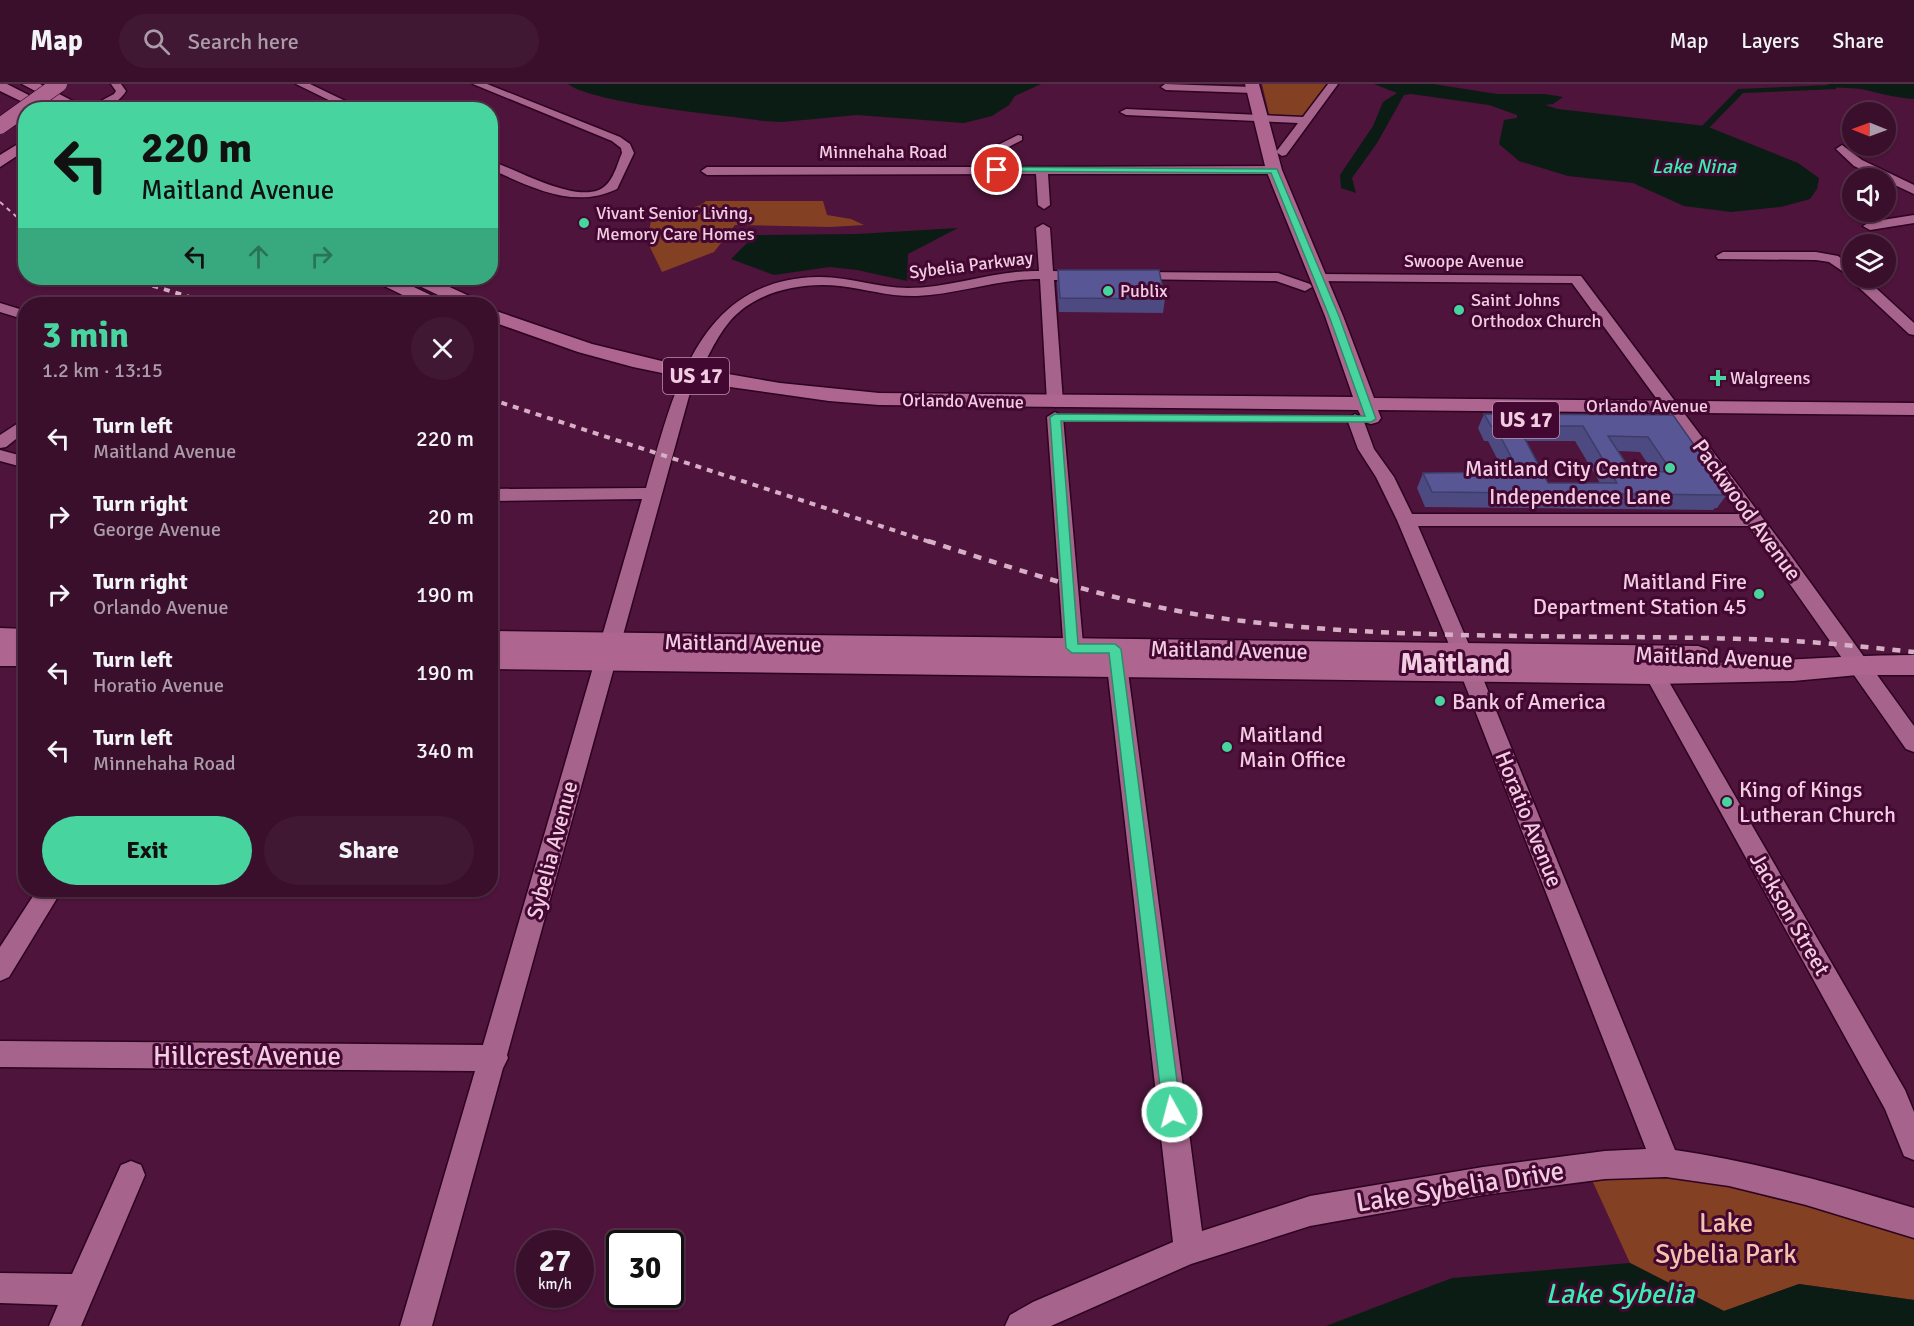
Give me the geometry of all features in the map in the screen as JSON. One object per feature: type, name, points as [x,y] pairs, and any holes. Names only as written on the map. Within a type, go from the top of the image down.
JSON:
[{"type":"main road","points":[[29,84],[66,102]]},
{"type":"main road","points":[[34,102],[60,84]]},
{"type":"main road","points":[[45,102],[69,84]]},
{"type":"main road","points":[[0,86],[33,102]]},
{"type":"main road","name":"Horatio Avenue","points":[[1246,87],[1267,170],[1296,265],[1313,279]]},
{"type":"main road","points":[[0,126],[18,113]]},
{"type":"main road","points":[[0,134],[18,122]]},
{"type":"main road","points":[[0,162],[18,149]]},
{"type":"main road","name":"Horatio Avenue","points":[[1267,170],[1313,279],[1360,411]]},
{"type":"main road","points":[[396,285],[420,297]]},
{"type":"main road","points":[[432,285],[456,297]]},
{"type":"main road","name":"Orlando Avenue","points":[[498,317],[582,348],[687,382]]},
{"type":"main road","name":"Orlando Avenue","points":[[498,335],[576,363],[687,382],[869,398],[1055,410],[1676,414],[1914,409]]},
{"type":"main road","name":"Orlando Avenue","points":[[1676,414],[1914,424]]},
{"type":"main road","points":[[0,638],[18,638]]},
{"type":"main road","name":"Maitland Avenue","points":[[498,641],[608,650],[1116,659],[1648,664],[1793,671],[1858,665],[1914,665]]},
{"type":"main road","name":"Maitland Avenue","points":[[498,658],[608,650]]},
{"type":"main road","points":[[0,656],[18,657]]},
{"type":"street","points":[[106,102],[121,92],[116,84]]},
{"type":"street","points":[[301,84],[340,102]]},
{"type":"street","points":[[478,84],[616,139],[626,146],[628,153],[613,186],[595,194],[556,191],[498,167]]},
{"type":"street","points":[[1282,152],[1333,84]]},
{"type":"street","points":[[1166,87],[1246,87]]},
{"type":"street","points":[[1126,112],[1304,120]]},
{"type":"street","points":[[1013,170],[996,149],[1018,138]]},
{"type":"street","points":[[1850,156],[1858,163],[1914,190]]},
{"type":"street","points":[[1042,170],[1044,205]]},
{"type":"street","name":"Minnehaha Road","points":[[707,171],[1267,170]]},
{"type":"street","points":[[1870,226],[1914,219]]},
{"type":"street","points":[[1043,228],[1073,658]]},
{"type":"street","points":[[1723,256],[1816,256],[1833,259],[1842,266]]},
{"type":"street","points":[[1278,277],[1290,273],[1296,265]]},
{"type":"street","name":"Sybelia Parkway","points":[[687,382],[725,318],[751,299],[786,285],[830,281],[907,292],[930,291],[1007,276],[1045,276]]},
{"type":"street","points":[[1045,276],[1097,276]]},
{"type":"street","name":"Swoope Avenue","points":[[1119,276],[1576,279]]},
{"type":"street","name":"Packwood Avenue","points":[[1576,279],[1755,520],[1914,743]]},
{"type":"street","points":[[1868,288],[1914,331]]},
{"type":"street","points":[[0,307],[18,313]]},
{"type":"street","name":"Sybelia Avenue","points":[[416,1326],[495,1058],[652,493],[687,382]]},
{"type":"street","name":"Horatio Avenue","points":[[1360,411],[1366,449],[1385,477],[1406,520],[1467,663],[1666,1163]]},
{"type":"street","points":[[0,455],[18,461]]},
{"type":"street","points":[[499,494],[652,493]]},
{"type":"street","name":"Independence Lane","points":[[1406,520],[1755,520]]},
{"type":"street","points":[[1116,659],[1189,1250]]},
{"type":"street","name":"Jackson Street","points":[[1648,664],[1895,1100],[1914,1146]]},
{"type":"street","points":[[0,969],[46,897]]},
{"type":"street","name":"Hillcrest Avenue","points":[[0,1054],[495,1058]]},
{"type":"street","name":"Lake Sybelia Drive","points":[[1021,1326],[1044,1313],[1189,1250],[1310,1211],[1506,1178],[1605,1165],[1666,1163],[1729,1172],[1806,1190],[1914,1223]]},
{"type":"street","points":[[65,1326],[131,1175]]},
{"type":"street","points":[[0,1288],[81,1290]]},
{"type":"green space","points":[[1262,84],[1329,84],[1302,119],[1270,118]]},
{"type":"green space","points":[[706,201],[823,201],[827,215],[851,219],[864,225],[831,227],[735,225],[714,252],[662,272],[647,241],[651,221],[701,205]]},
{"type":"green space","name":"Lake Sybelia Park","points":[[1666,1163],[1914,1223],[1914,1300],[1799,1284],[1724,1311],[1630,1263],[1586,1167]]},
{"type":"water","points":[[568,84],[1041,84],[1015,96],[1009,105],[992,116],[964,123],[857,115],[782,122],[764,121],[631,103],[582,91]]},
{"type":"water","name":"Lake Nina","points":[[1374,84],[1433,84],[1497,94],[1545,94],[1563,97],[1553,104],[1545,105],[1558,109],[1706,126],[1798,163],[1819,178],[1817,189],[1810,199],[1781,207],[1731,212],[1684,206],[1633,183],[1568,176],[1519,161],[1499,144],[1504,120],[1517,118],[1517,115],[1489,105],[1411,94],[1404,95],[1377,143],[1352,178],[1356,193],[1341,188],[1340,175],[1373,126],[1383,102],[1397,93]]},
{"type":"water","points":[[1827,84],[1914,84],[1914,99],[1861,89],[1835,87]]},
{"type":"water","points":[[958,228],[908,254],[907,281],[857,270],[830,267],[774,275],[731,259],[755,235],[857,234]]},
{"type":"water","name":"Lake Sybelia","points":[[1630,1263],[1724,1311],[1799,1284],[1914,1300],[1914,1326],[1326,1326],[1452,1278]]},
{"type":"building","points":[[1058,270],[1159,270],[1165,299],[1060,298]]},
{"type":"building","points":[[1484,414],[1673,415],[1728,493],[1722,493],[1724,495],[1432,492],[1423,473],[1519,472],[1495,426],[1491,426]],"holes":[[[1518,426],[1583,426],[1617,483],[1548,483]],[[1608,436],[1648,437],[1672,472],[1631,471]]]},
{"type":"waterway","points":[[1706,126],[1741,91],[1833,87]]},
{"type":"railway","points":[[0,202],[18,218]]},
{"type":"railway","points":[[151,285],[189,297]]},
{"type":"railway","points":[[498,402],[933,543]]},
{"type":"railway","points":[[928,541],[1045,578],[1123,599],[1243,621],[1368,632],[1765,640],[1914,652]]},
{"type":"place","name":"Vivant Senior Living, Memory Care Homes","points":[[584,223]]},
{"type":"place","name":"Publix","points":[[1108,291]]},
{"type":"place","name":"Saint Johns Orthodox Church","points":[[1459,310]]},
{"type":"place","name":"Walgreens","points":[[1718,378]]},
{"type":"place","name":"Maitland City Centre","points":[[1670,468]]},
{"type":"place","name":"Maitland Fire Department Station 45","points":[[1759,594]]},
{"type":"place","name":"Bank of America","points":[[1440,701]]},
{"type":"place","name":"Maitland Main Office","points":[[1227,747]]},
{"type":"place","name":"King of Kings Lutheran Church","points":[[1727,802]]},
{"type":"district","name":"Maitland","points":[[1455,664]]},
{"type":"route","points":[[997,170],[1274,170],[1334,316],[1371,419],[1055,417],[1062,487],[1072,648],[1115,649],[1172,1112]]}]
